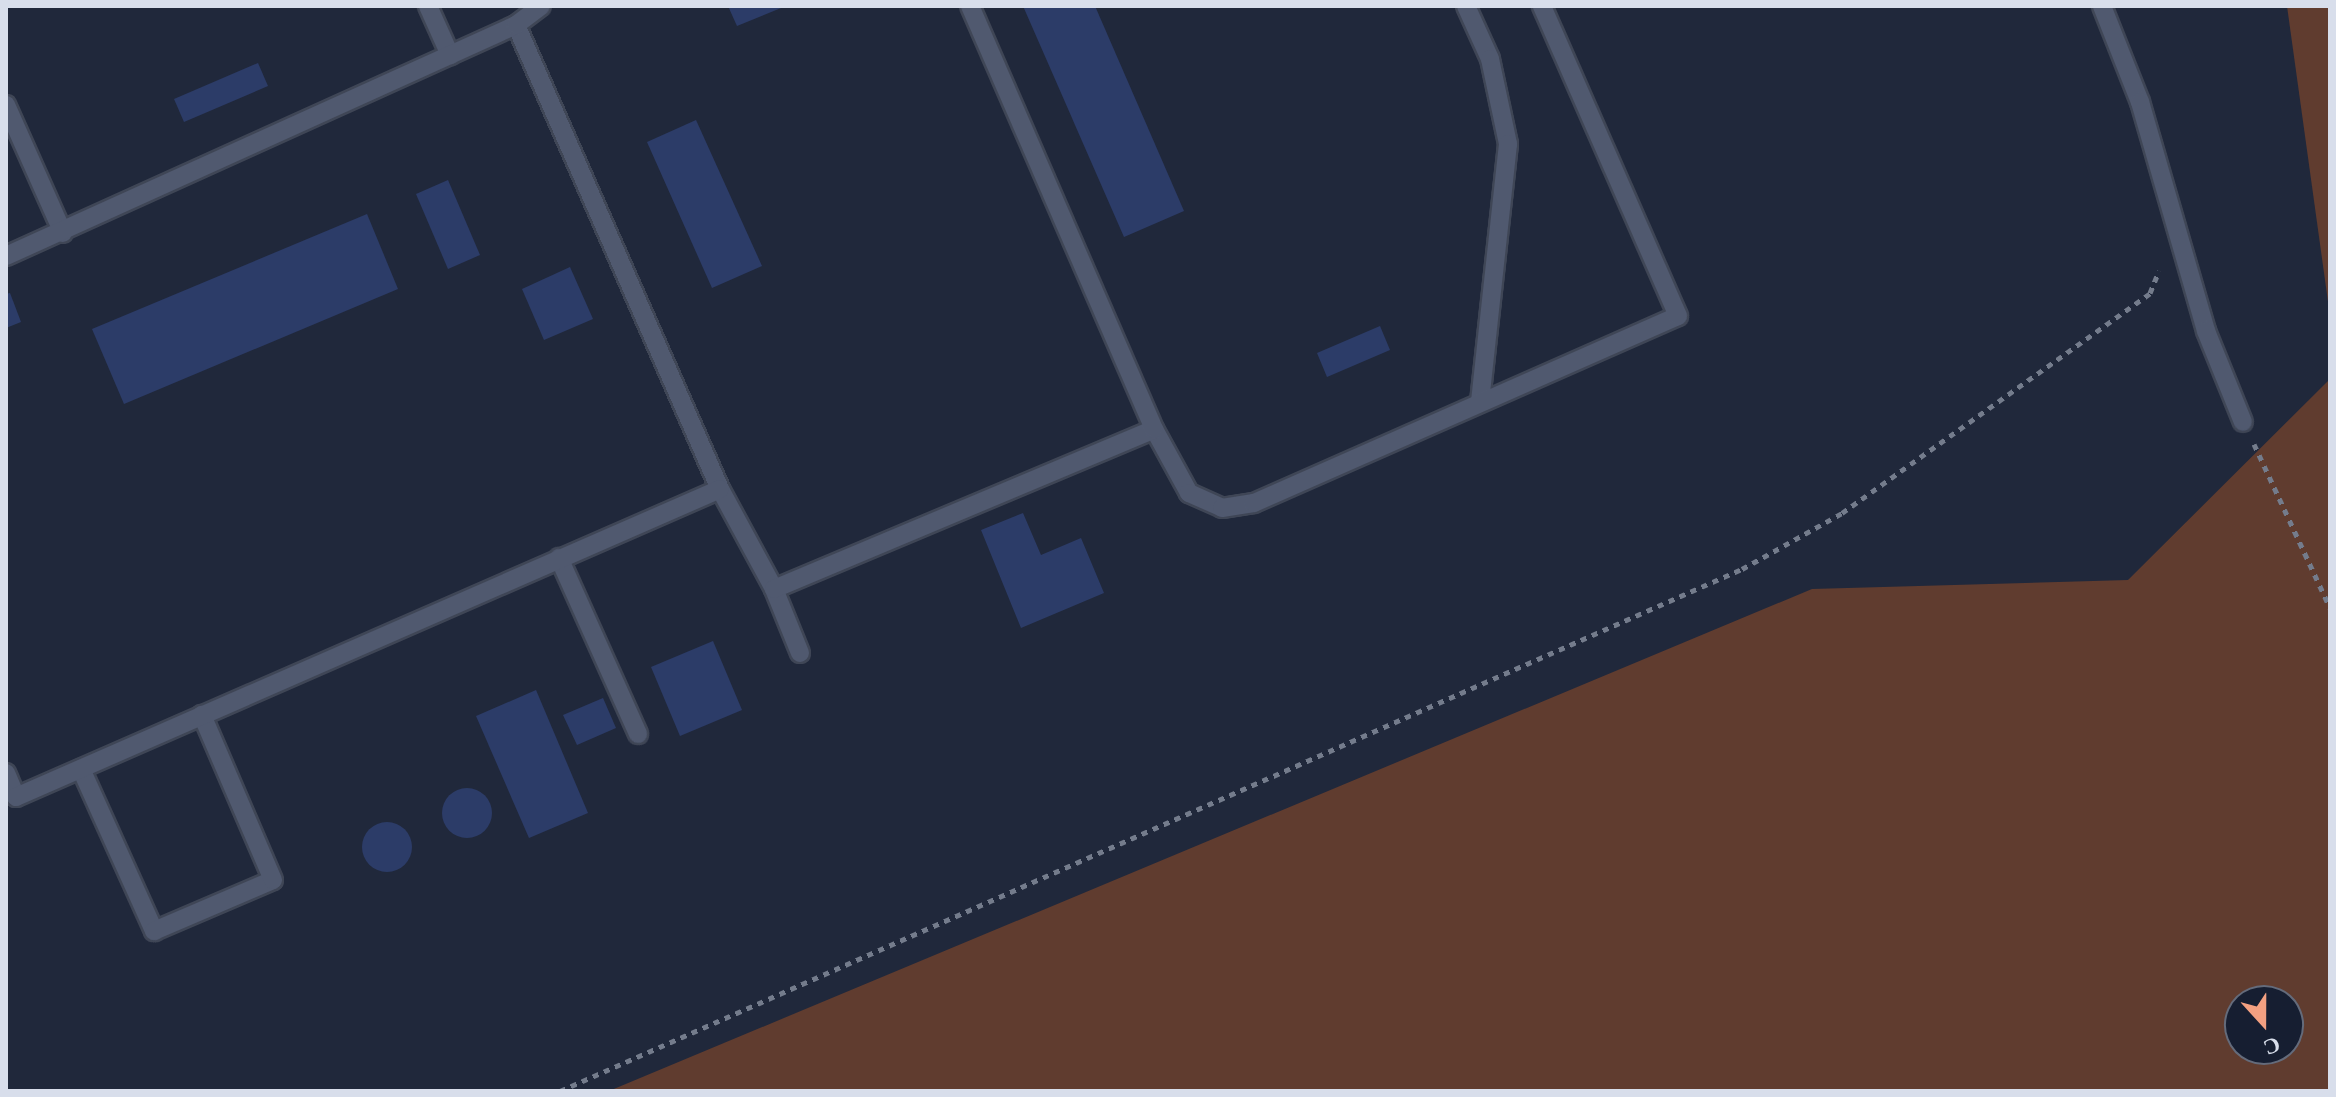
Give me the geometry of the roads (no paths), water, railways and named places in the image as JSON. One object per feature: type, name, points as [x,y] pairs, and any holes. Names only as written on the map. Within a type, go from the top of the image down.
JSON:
[{"type":"lane","points":[[428,6],[450,55]]},
{"type":"lane","points":[[6,256],[63,233],[516,25],[541,6]]},
{"type":"lane","points":[[970,6],[1154,429],[1189,493],[1222,508],[1254,503],[1678,316],[1542,6]]},
{"type":"lane","points":[[1466,6],[1490,59],[1508,144],[1480,401]]},
{"type":"lane","points":[[2102,6],[2140,102],[2175,233],[2206,331],[2243,422]]},
{"type":"lane","points":[[516,25],[720,489],[774,589],[800,653]]},
{"type":"lane","points":[[6,105],[63,233]]},
{"type":"lane","points":[[774,589],[1154,429]]},
{"type":"lane","points":[[6,773],[16,797],[720,489]]},
{"type":"lane","points":[[559,558],[638,734]]},
{"type":"lane","points":[[81,769],[154,931],[273,880],[202,715]]}]
